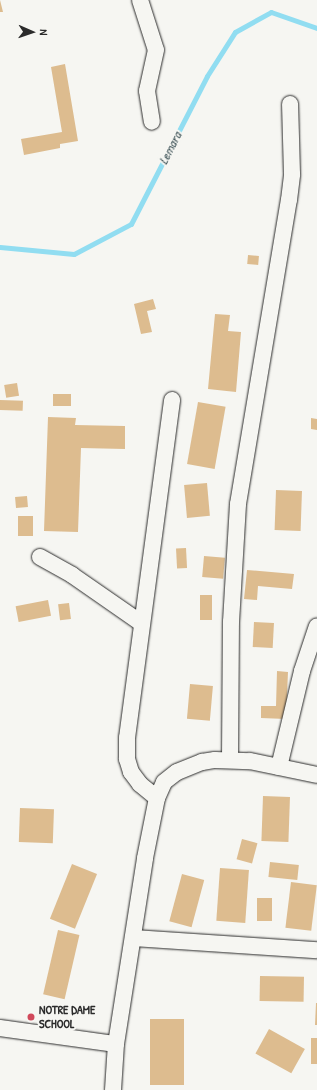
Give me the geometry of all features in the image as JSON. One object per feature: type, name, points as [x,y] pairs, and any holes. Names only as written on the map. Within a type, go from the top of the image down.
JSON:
[{"type":"street","points":[[140,0],[156,50],[147,91],[152,122]]},
{"type":"street","points":[[230,760],[231,622],[238,504],[289,200],[292,174],[290,104]]},
{"type":"street","points":[[157,798],[140,784],[131,772],[127,759],[129,711],[172,400]]},
{"type":"street","points":[[40,557],[72,575],[141,623]]},
{"type":"street","points":[[279,767],[302,671],[317,626]]},
{"type":"street","points":[[113,1090],[116,1044],[134,938],[145,858],[157,798],[164,782],[177,772],[202,762],[230,760],[317,774]]},
{"type":"street","points":[[134,938],[317,950]]},
{"type":"street","points":[[0,1028],[116,1044]]},
{"type":"building","points":[[0,0],[3,12],[0,12]]},
{"type":"building","points":[[65,64],[78,141],[60,144],[60,148],[24,155],[21,139],[62,132],[51,67]]},
{"type":"building","points":[[248,255],[259,256],[258,265],[247,264]]},
{"type":"building","points":[[153,299],[156,309],[147,311],[152,332],[141,334],[134,304]]},
{"type":"building","points":[[215,314],[230,315],[228,331],[241,332],[236,392],[208,389]]},
{"type":"building","points":[[17,383],[19,396],[6,398],[4,385]]},
{"type":"building","points":[[53,394],[71,394],[71,406],[53,406]]},
{"type":"building","points":[[0,400],[23,401],[23,411],[0,410]]},
{"type":"building","points":[[198,402],[226,407],[215,469],[187,464]]},
{"type":"building","points":[[48,417],[76,418],[75,425],[125,426],[125,449],[81,448],[78,532],[44,531]]},
{"type":"building","points":[[311,418],[317,419],[317,430],[311,429]]},
{"type":"building","points":[[207,483],[210,516],[187,518],[184,485]]},
{"type":"building","points":[[276,490],[302,491],[301,531],[275,530]]},
{"type":"building","points":[[27,496],[28,507],[16,508],[15,497]]},
{"type":"building","points":[[18,516],[33,516],[33,536],[18,536]]},
{"type":"building","points":[[186,548],[187,568],[177,568],[176,549]]},
{"type":"building","points":[[204,556],[225,558],[223,579],[202,577]]},
{"type":"building","points":[[247,570],[294,574],[292,589],[258,586],[257,600],[244,599]]},
{"type":"building","points":[[200,595],[212,595],[212,620],[200,620]]},
{"type":"building","points":[[48,600],[51,616],[19,622],[16,606]]},
{"type":"building","points":[[69,603],[71,619],[60,620],[58,604]]},
{"type":"building","points":[[254,622],[274,623],[273,648],[253,647]]},
{"type":"building","points":[[277,671],[288,672],[286,719],[261,718],[261,706],[276,706]]},
{"type":"building","points":[[190,684],[213,686],[210,721],[187,719]]},
{"type":"building","points":[[263,796],[290,797],[288,842],[261,841]]},
{"type":"building","points":[[20,808],[54,809],[53,843],[19,842]]},
{"type":"building","points":[[242,839],[257,843],[252,863],[237,859]]},
{"type":"building","points":[[270,862],[299,865],[297,880],[268,877]]},
{"type":"building","points":[[72,864],[97,874],[75,929],[50,919]]},
{"type":"building","points":[[220,868],[249,870],[245,923],[216,921]]},
{"type":"building","points":[[182,874],[204,880],[192,927],[169,921]]},
{"type":"building","points":[[291,882],[317,885],[311,931],[285,928]]},
{"type":"building","points":[[257,898],[272,898],[272,921],[257,921]]},
{"type":"building","points":[[58,930],[79,935],[65,999],[43,994]]},
{"type":"building","points":[[260,976],[304,977],[304,1002],[260,1001]]},
{"type":"building","points":[[316,1003],[317,1025],[315,1025]]},
{"type":"building","points":[[150,1019],[184,1019],[184,1085],[150,1085]]},
{"type":"building","points":[[269,1029],[305,1049],[291,1073],[255,1053]]},
{"type":"building","points":[[311,1038],[317,1038],[317,1064],[311,1064]]},
{"type":"waterway","name":"Lemara","points":[[0,247],[74,254],[131,224],[207,76],[235,32],[271,12],[317,28]]},
{"type":"place","name":"NOTRE DAME SCHOOL","points":[[31,1017]]}]
